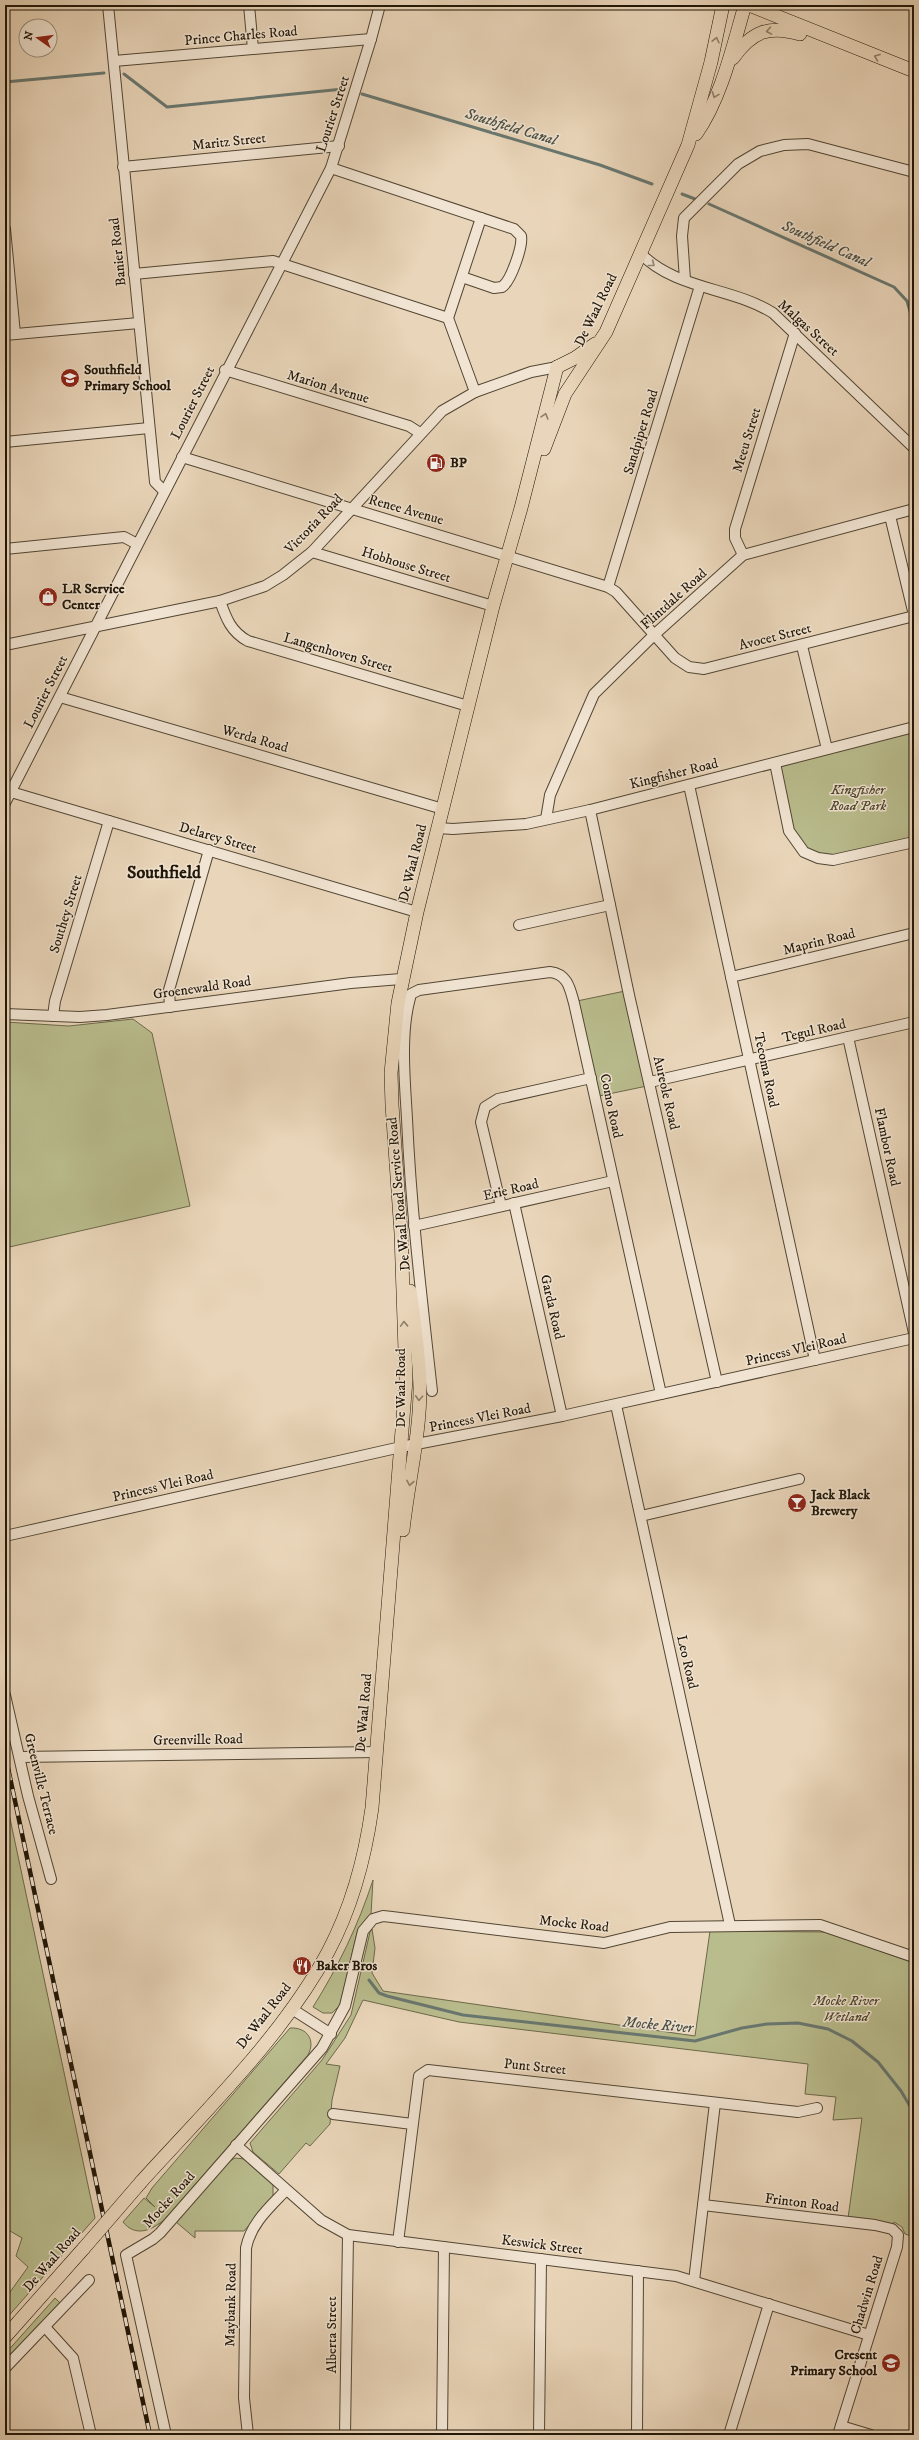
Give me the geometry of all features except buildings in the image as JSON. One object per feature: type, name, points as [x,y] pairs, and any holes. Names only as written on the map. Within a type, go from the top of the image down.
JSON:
[{"type":"main road","name":"De Waal Road","points":[[521,508],[569,388],[601,340],[688,145],[711,62],[723,5]]},
{"type":"main road","name":"De Waal Road","points":[[688,145],[706,117],[725,70],[745,5]]},
{"type":"main road","points":[[749,5],[914,71]]},
{"type":"main road","points":[[725,70],[744,42],[758,33],[784,29],[806,35],[822,35]]},
{"type":"main road","name":"Victoria Road","points":[[557,367],[575,358],[601,340]]},
{"type":"main road","name":"De Waal Road","points":[[5,2337],[268,2039],[292,2009],[328,1950],[356,1884],[369,1830],[377,1752],[388,1614],[387,1600],[406,1380],[401,1233],[391,1073],[401,979],[493,606],[521,508],[557,367]]},
{"type":"main road","points":[[557,367],[569,388]]},
{"type":"main road","name":"De Waal Road","points":[[388,1614],[395,1587],[416,1444],[420,1389],[419,1359],[401,1233]]},
{"type":"street","name":"Banier Road","points":[[108,5],[154,482],[164,491]]},
{"type":"street","points":[[249,5],[253,49]]},
{"type":"street","name":"Lourier Street","points":[[5,803],[225,370],[331,168],[339,146],[380,5]]},
{"type":"street","name":"Prince Charles Road","points":[[115,69],[253,49],[371,39]]},
{"type":"street","points":[[684,280],[682,236],[684,218],[734,168],[760,151],[784,145],[808,144],[914,172]]},
{"type":"street","name":"Maritz Street","points":[[123,167],[339,146]]},
{"type":"street","points":[[331,168],[514,229],[521,236],[521,244],[508,281],[502,287],[494,288],[462,277]]},
{"type":"street","points":[[475,392],[448,318],[481,218]]},
{"type":"street","points":[[5,229],[10,335],[139,323]]},
{"type":"street","name":"Malgas Street","points":[[640,253],[653,266],[665,272],[700,286],[768,309],[795,333],[914,448]]},
{"type":"street","points":[[134,274],[265,260],[281,263],[448,318]]},
{"type":"street","name":"Sandpiper Road","points":[[608,587],[700,286]]},
{"type":"street","name":"Meeu Street","points":[[743,555],[735,538],[735,530],[795,333]]},
{"type":"street","name":"Victoria Road","points":[[5,645],[95,628],[220,601],[265,586],[283,575],[312,552],[420,433],[447,408],[475,392],[531,372],[557,367]]},
{"type":"street","name":"Marion Avenue","points":[[225,370],[409,426],[420,433]]},
{"type":"street","points":[[5,442],[149,428]]},
{"type":"street","name":"Renee Avenue","points":[[182,457],[508,555],[516,559],[608,587]]},
{"type":"street","name":"Flintdale Road","points":[[546,820],[550,795],[594,694],[655,634],[743,555],[914,509]]},
{"type":"street","points":[[890,516],[914,616]]},
{"type":"street","points":[[5,548],[124,538],[137,544]]},
{"type":"street","name":"Hobhouse Street","points":[[312,552],[493,606]]},
{"type":"street","name":"Avocet Street","points":[[608,587],[616,592],[675,658],[689,667],[704,669],[802,646],[914,616]]},
{"type":"street","name":"Langenhoven Street","points":[[220,601],[230,626],[241,637],[248,641],[468,706]]},
{"type":"street","points":[[802,646],[827,749]]},
{"type":"street","name":"Werda Road","points":[[60,697],[443,809]]},
{"type":"street","name":"Kingfisher Road","points":[[438,828],[453,829],[518,825],[546,820],[914,727]]},
{"type":"street","points":[[775,763],[789,831],[804,852],[818,858],[833,860],[914,842]]},
{"type":"street","name":"Tecoma Road","points":[[688,785],[816,1360]]},
{"type":"street","name":"Delarey Street","points":[[10,792],[417,912]]},
{"type":"street","name":"Aureole Road","points":[[590,810],[717,1382]]},
{"type":"street","name":"Southey Street","points":[[52,1016],[55,1001],[109,822]]},
{"type":"street","points":[[170,1007],[169,990],[209,850]]},
{"type":"street","points":[[519,925],[610,905]]},
{"type":"street","name":"Maprin Road","points":[[731,977],[914,933]]},
{"type":"street","name":"Como Road","points":[[412,994],[419,990],[538,974],[557,973],[562,976],[569,986],[591,1078],[661,1394]]},
{"type":"street","name":"Groenewald Road","points":[[5,1014],[80,1017],[170,1007],[374,980],[401,979]]},
{"type":"street","name":"De Waal Road Service Road","points":[[412,994],[407,1020],[404,1076],[414,1226],[432,1391]]},
{"type":"street","name":"Tegul Road","points":[[650,1082],[914,1022]]},
{"type":"street","name":"Flambor Road","points":[[848,1037],[914,1333]]},
{"type":"street","points":[[501,1206],[482,1122],[485,1107],[498,1099],[591,1078]]},
{"type":"street","name":"Erie Road","points":[[414,1226],[613,1181]]},
{"type":"street","name":"Garda Road","points":[[514,1203],[562,1416]]},
{"type":"street","name":"Princess Vlei Road","points":[[5,1536],[401,1447],[616,1405],[914,1338]]},
{"type":"street","name":"Leo Road","points":[[616,1405],[730,1925]]},
{"type":"street","points":[[641,1516],[799,1478]]},
{"type":"street","name":"Greenville Terrace","points":[[5,1695],[28,1796],[51,1879]]},
{"type":"street","name":"Greenville Road","points":[[20,1757],[377,1752]]},
{"type":"street","name":"Mocke Road","points":[[166,2435],[126,2255],[160,2233],[315,2057],[331,2034],[345,2006],[363,1931],[367,1924],[378,1917],[604,1943],[670,1927],[806,1924],[829,1926],[914,1957]]},
{"type":"street","points":[[292,2009],[331,2034]]},
{"type":"street","name":"Punt Street","points":[[398,2242],[419,2076],[428,2070],[798,2112],[817,2108]]},
{"type":"street","points":[[694,2281],[716,2103]]},
{"type":"street","points":[[333,2114],[412,2124]]},
{"type":"street","name":"Keswick Street","points":[[236,2146],[322,2220],[348,2234],[398,2242],[638,2270],[694,2281],[869,2335]]},
{"type":"street","name":"Maybank Road","points":[[248,2435],[244,2398],[246,2248],[248,2236],[256,2223],[286,2190]]},
{"type":"street","name":"Frinton Road","points":[[703,2205],[875,2225],[885,2227],[896,2233]]},
{"type":"street","name":"Chadwin Road","points":[[840,2430],[897,2247],[896,2233]]},
{"type":"street","name":"Alberta Street","points":[[345,2435],[348,2234]]},
{"type":"street","points":[[442,2435],[444,2247]]},
{"type":"street","points":[[539,2435],[541,2259]]},
{"type":"street","points":[[637,2435],[638,2270]]},
{"type":"street","points":[[5,2368],[89,2280]]},
{"type":"street","points":[[729,2435],[769,2304]]},
{"type":"street","points":[[45,2327],[73,2358],[91,2435]]},
{"type":"street","points":[[840,2430],[871,2435]]},
{"type":"green space","name":"Kingfisher Road Park","points":[[914,727],[914,842],[818,858],[796,842],[775,763]]},
{"type":"green space","points":[[625,991],[647,1086],[599,1096],[577,1001]]},
{"type":"green space","points":[[133,1019],[152,1033],[190,1206],[5,1248],[5,1022],[69,1026]]},
{"type":"green space","points":[[5,1795],[95,2218],[5,2320],[5,2299],[28,2267],[16,2256],[22,2238],[5,2228]]},
{"type":"green space","points":[[373,1880],[371,1914],[358,1929],[340,2005],[332,2013],[323,2013],[313,2007],[347,1946],[361,1914]]},
{"type":"green space","name":"Mocke River Wetland","points":[[372,1929],[375,1948],[372,1973],[383,1991],[695,2036],[710,1931],[827,1932],[914,1963],[914,2237],[905,2234],[902,2227],[894,2222],[893,2224],[848,2218],[862,2118],[833,2120],[836,2097],[805,2094],[808,2064],[459,2022],[363,2000],[345,2038],[326,2064],[340,2066],[332,2100],[330,2124],[310,2146],[306,2143],[279,2174],[253,2152],[250,2143],[322,2060],[351,2015],[370,1932]]},
{"type":"green space","points":[[290,2028],[301,2030],[308,2036],[311,2044],[308,2055],[164,2220],[154,2227],[143,2231],[133,2230],[128,2227],[123,2222],[144,2198],[155,2207],[146,2198],[152,2188]]},
{"type":"green space","points":[[235,2158],[245,2159],[273,2184],[273,2197],[244,2231],[195,2231],[195,2238],[176,2222],[230,2161]]},
{"type":"green space","points":[[55,2298],[60,2303],[5,2362],[5,2354]]},
{"type":"waterway","name":"Southfield Canal","points":[[5,82],[104,73]]},
{"type":"waterway","name":"Southfield Canal","points":[[124,74],[167,107],[343,89]]},
{"type":"waterway","name":"Southfield Canal","points":[[362,94],[600,165],[652,184]]},
{"type":"waterway","name":"Southfield Canal","points":[[682,194],[695,199]]},
{"type":"waterway","name":"Southfield Canal","points":[[709,204],[894,287],[907,301],[914,325]]},
{"type":"waterway","name":"Mocke River","points":[[369,1980],[379,1993],[387,1996],[463,2015],[695,2041],[742,2028],[767,2024],[798,2023],[828,2029],[852,2041],[878,2062],[901,2091],[914,2113]]},
{"type":"railway","points":[[5,1754],[150,2435]]},
{"type":"place","name":"Southfield Primary School","points":[[70,378]]},
{"type":"place","name":"BP","points":[[436,463]]},
{"type":"place","name":"LR Service Center","points":[[48,597]]},
{"type":"place","name":"Jack Black Brewery","points":[[797,1503]]},
{"type":"place","name":"Baker Bros","points":[[302,1966]]},
{"type":"place","name":"Cresent Primary School","points":[[891,2363]]},
{"type":"district","name":"Southfield","points":[[164,873]]}]
